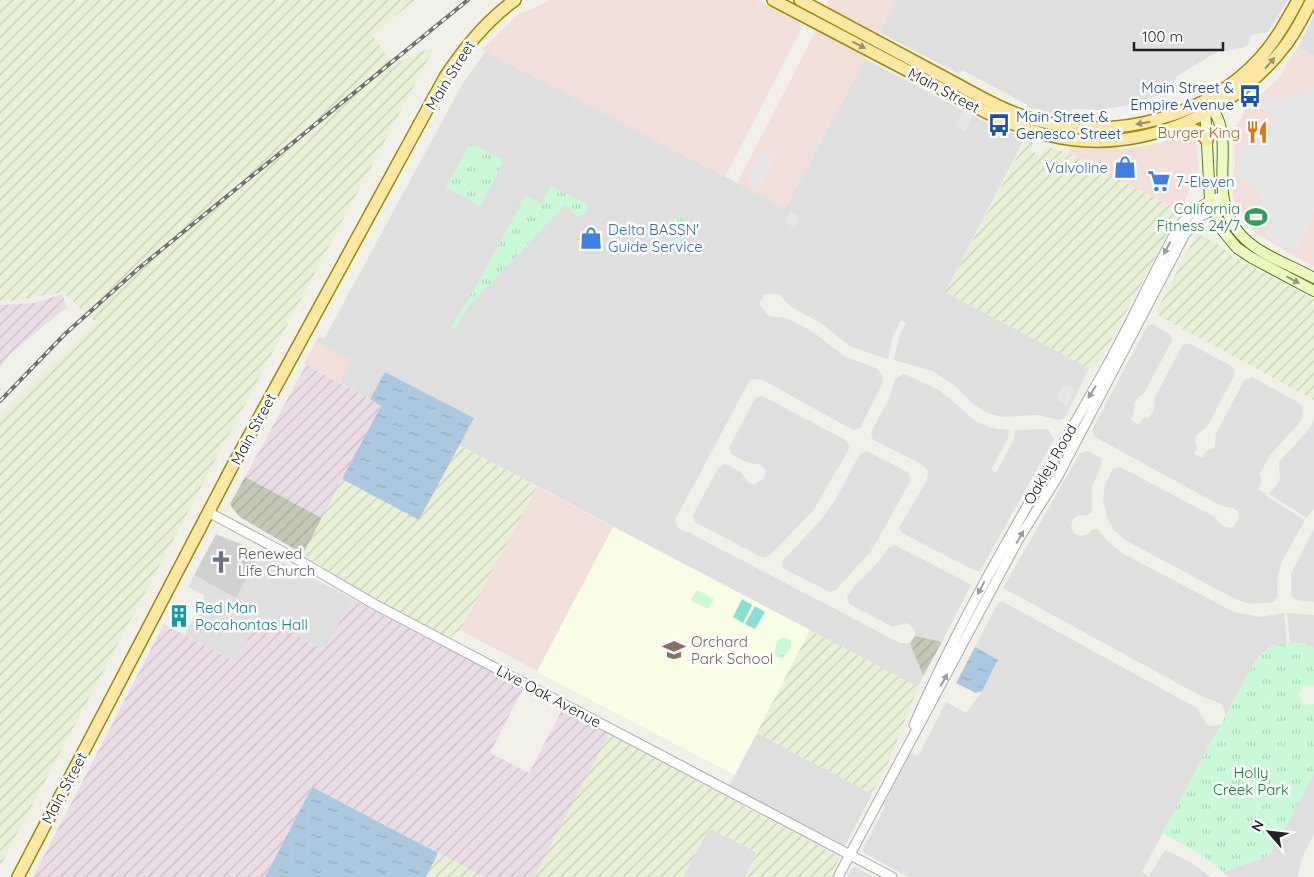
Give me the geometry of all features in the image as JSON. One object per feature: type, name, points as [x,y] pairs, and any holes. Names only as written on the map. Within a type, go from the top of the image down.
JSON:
[{"type":"main road","name":"Main Street","points":[[18,877],[208,512],[446,77],[477,34],[498,12],[515,0]]},
{"type":"main road","name":"Main Street","points":[[773,0],[983,111],[1024,128],[1064,138],[1091,140],[1119,139],[1174,126],[1209,112],[1240,92],[1264,71],[1286,45],[1312,0]]},
{"type":"main road","name":"Main Street","points":[[800,0],[1020,115],[1039,121],[1083,127],[1114,127],[1163,118],[1205,100],[1234,81],[1260,58],[1287,21],[1298,0]]},
{"type":"main road","points":[[1205,100],[1223,141],[1224,155],[1221,176],[1223,200],[1235,228],[1250,243],[1314,278]]},
{"type":"main road","points":[[1209,112],[1207,141],[1212,205],[1222,230],[1237,248],[1314,291]]},
{"type":"main road","points":[[1174,126],[1194,128],[1202,132],[1207,141]]},
{"type":"street","name":"Oakley Road","points":[[838,877],[903,753],[946,656],[1020,517],[1109,363],[1170,242],[1186,217],[1200,205],[1212,205],[1223,200]]},
{"type":"street","name":"Live Oak Avenue","points":[[208,512],[302,562],[374,604],[892,877]]},
{"type":"shaded area","points":[[0,0],[415,0],[372,35],[394,66],[413,54],[434,48],[0,866],[0,414],[95,322],[63,292],[6,302],[0,300]]},
{"type":"shaded area","points":[[549,0],[757,0],[798,22],[802,28],[725,177],[482,50],[520,13],[535,8]]},
{"type":"shaded area","points":[[829,0],[897,0],[877,36],[824,10]]},
{"type":"shaded area","points":[[897,0],[1288,0],[1268,32],[1251,35],[1248,45],[1242,48],[1217,52],[1177,76],[1169,92],[1128,105],[1100,110],[1073,109],[1066,117],[1027,107],[1028,105],[962,70],[959,74],[879,32]]},
{"type":"shaded area","points":[[1314,16],[1314,56],[1298,47]]},
{"type":"shaded area","points":[[817,29],[867,55],[785,208],[737,183]]},
{"type":"shaded area","points":[[1298,47],[1314,56],[1314,267],[1254,232],[1236,207],[1231,187],[1235,165],[1234,131],[1247,107],[1278,79]]},
{"type":"shaded area","points":[[486,51],[785,208],[865,59],[985,122],[1025,138],[945,292],[1089,368],[1065,418],[1059,420],[1038,415],[1002,417],[987,413],[973,404],[955,386],[932,371],[894,360],[899,337],[906,323],[901,320],[892,339],[888,359],[850,346],[819,322],[791,307],[779,294],[765,294],[759,304],[769,316],[787,318],[813,332],[844,356],[878,369],[883,377],[881,387],[860,428],[853,430],[761,379],[750,380],[675,520],[679,529],[900,643],[910,643],[923,676],[918,687],[459,445],[474,418],[385,372],[370,399],[339,382],[350,360],[316,342],[319,337],[324,339],[463,83]]},
{"type":"shaded area","points":[[1314,88],[1314,212],[1298,249],[1292,249],[1267,238],[1266,231],[1273,219],[1272,216],[1268,218],[1259,204],[1263,201],[1254,184],[1241,182],[1242,177],[1236,176],[1240,145],[1259,146],[1275,117],[1261,109],[1269,94],[1283,102]]},
{"type":"shaded area","points":[[963,111],[973,116],[965,132],[955,127]]},
{"type":"shaded area","points":[[1189,134],[1196,139],[1199,170],[1180,211],[1068,153],[1071,147],[1118,147],[1120,150],[1155,144]]},
{"type":"shaded area","points":[[1026,140],[1033,143],[1030,150],[1040,156],[1046,146],[1070,154],[1180,211],[1100,361],[1089,368],[945,292]]},
{"type":"shaded area","points":[[762,152],[775,157],[758,191],[752,188],[748,176]]},
{"type":"shaded area","points":[[790,211],[799,216],[795,227],[786,224]]},
{"type":"shaded area","points":[[1197,233],[1222,247],[1232,256],[1314,300],[1314,400],[1159,316],[1157,310]]},
{"type":"shaded area","points":[[62,294],[67,307],[10,354],[0,368],[0,305],[35,303]]},
{"type":"shaded area","points":[[1152,324],[1170,334],[1172,341],[1144,393],[1134,402],[1134,413],[1131,420],[1139,425],[1143,418],[1148,418],[1152,414],[1155,406],[1154,399],[1182,346],[1189,343],[1233,367],[1235,374],[1207,427],[1197,435],[1195,441],[1197,448],[1194,454],[1202,458],[1205,452],[1215,447],[1216,433],[1245,379],[1252,377],[1302,406],[1303,416],[1301,421],[1271,454],[1260,473],[1262,482],[1258,489],[1305,520],[1281,563],[1277,583],[1278,597],[1274,602],[1250,604],[1233,598],[1125,540],[1114,530],[1107,518],[1103,499],[1105,485],[1113,469],[1120,467],[1215,517],[1224,527],[1232,528],[1239,519],[1238,512],[1233,508],[1221,506],[1095,437],[1092,430],[1147,326]]},
{"type":"shaded area","points":[[316,342],[351,360],[339,382],[304,364]]},
{"type":"shaded area","points":[[306,365],[381,405],[322,518],[245,477]]},
{"type":"shaded area","points":[[904,374],[938,389],[976,421],[992,428],[1009,430],[1008,438],[991,470],[996,473],[1014,439],[1015,430],[1048,429],[1054,439],[980,571],[976,571],[923,544],[901,532],[899,528],[927,480],[928,471],[923,465],[873,440],[871,433],[890,396],[895,379]]},
{"type":"shaded area","points":[[1064,384],[1075,389],[1067,406],[1056,399]]},
{"type":"shaded area","points":[[762,396],[846,440],[850,447],[813,511],[770,555],[763,558],[695,522],[693,515],[719,467],[725,464],[741,472],[748,482],[754,485],[764,478],[766,471],[761,465],[746,462],[731,454],[729,448],[755,398]]},
{"type":"shaded area","points":[[1314,420],[1314,509],[1307,518],[1269,494],[1280,480],[1279,462],[1309,429]]},
{"type":"shaded area","points":[[459,445],[537,487],[460,630],[449,638],[361,592],[303,554],[342,479],[419,520]]},
{"type":"shaded area","points":[[867,451],[909,473],[911,480],[872,550],[836,590],[830,592],[783,568],[782,561],[821,520],[835,500],[860,454]]},
{"type":"shaded area","points":[[1087,451],[1101,458],[1102,463],[1092,487],[1092,512],[1086,516],[1080,515],[1074,518],[1071,525],[1073,533],[1081,536],[1088,534],[1091,530],[1098,529],[1108,542],[1122,553],[1234,612],[1261,617],[1284,613],[1287,643],[1271,646],[1257,658],[1226,715],[1221,704],[1199,695],[1003,588],[1080,453]]},
{"type":"shaded area","points":[[245,477],[322,518],[303,554],[240,517],[233,509],[230,504]]},
{"type":"shaded area","points":[[537,487],[613,527],[537,671],[460,630]]},
{"type":"shaded area","name":"Orchard Park School","points":[[613,527],[810,630],[735,775],[537,672]]},
{"type":"shaded area","points":[[1314,529],[1314,602],[1296,600],[1291,595],[1291,574]]},
{"type":"shaded area","points":[[216,534],[260,552],[236,598],[194,575]]},
{"type":"shaded area","points":[[895,545],[970,584],[942,642],[915,636],[914,629],[907,623],[893,627],[849,604],[847,597],[853,588],[879,561],[888,548]]},
{"type":"shaded area","points":[[261,550],[352,599],[324,650],[260,616],[237,662],[185,635],[205,596],[188,587],[194,575],[236,597]]},
{"type":"shaded area","points":[[352,599],[523,689],[490,753],[529,773],[562,710],[609,734],[534,877],[484,877],[312,787],[265,877],[33,877],[164,624],[236,662],[260,616],[324,650]]},
{"type":"shaded area","points":[[742,599],[752,605],[743,623],[733,617]]},
{"type":"shaded area","points":[[1002,601],[1197,708],[1207,725],[1221,724],[1142,872],[1149,876],[1165,850],[1192,863],[1211,877],[908,877],[863,852],[863,848],[885,807],[884,803],[910,752],[918,756],[946,702],[966,713],[982,691],[998,660],[975,647],[998,603]]},
{"type":"shaded area","points":[[755,606],[765,612],[755,629],[745,624]]},
{"type":"shaded area","points":[[1287,613],[1314,615],[1314,648],[1303,643],[1290,643]]},
{"type":"shaded area","points":[[810,630],[918,687],[889,761],[872,794],[757,733]]},
{"type":"shaded area","points":[[915,636],[942,642],[923,676],[910,643]]},
{"type":"shaded area","points":[[757,733],[872,794],[845,846],[729,785]]},
{"type":"shaded area","points":[[609,734],[840,857],[830,877],[746,877],[756,852],[709,828],[683,877],[534,877]]},
{"type":"shaded area","points":[[1314,773],[1314,834],[1302,858],[1297,877],[1228,877],[1223,872],[1270,855]]},
{"type":"shaded area","points":[[709,828],[756,852],[746,877],[683,877]]},
{"type":"shaded area","points":[[438,853],[484,877],[426,877]]},
{"type":"shaded area","points":[[853,866],[874,877],[847,877]]},
{"type":"green space","points":[[473,144],[502,159],[503,163],[480,206],[446,187],[469,146]]},
{"type":"green space","points":[[551,186],[587,204],[588,209],[579,218],[565,205],[468,307],[455,329],[451,327],[470,297],[526,195],[542,204]]},
{"type":"green space","points":[[677,215],[696,226],[666,255],[649,245],[662,248],[669,244],[673,234],[670,227]]},
{"type":"green space","points":[[697,590],[714,599],[708,609],[691,600]]},
{"type":"green space","points":[[784,637],[791,640],[791,648],[783,657],[778,658],[775,654],[776,646],[779,639]]},
{"type":"green space","name":"Holly Creek Park","points":[[1303,643],[1314,648],[1314,685],[1303,686],[1299,694],[1302,703],[1314,704],[1314,773],[1270,855],[1223,872],[1202,855],[1162,833],[1257,658],[1271,646]]},
{"type":"water","points":[[385,372],[474,418],[419,520],[342,479],[381,406],[370,399]]},
{"type":"water","points":[[975,647],[998,660],[982,691],[976,693],[956,683]]},
{"type":"water","points":[[312,787],[438,853],[426,877],[265,877]]},
{"type":"railway","points":[[0,401],[65,334],[139,268],[468,0]]},
{"type":"place","name":"Main Street & Empire Avenue","points":[[1250,96]]},
{"type":"place","name":"Main Street & Genesco Street","points":[[999,125]]},
{"type":"place","name":"Burger King","points":[[1257,132]]},
{"type":"place","name":"Valvoline","points":[[1125,167]]},
{"type":"place","name":"7-Eleven","points":[[1159,181]]},
{"type":"place","name":"California Fitness 24/7","points":[[1256,217]]},
{"type":"place","name":"Delta BASSN' Guide Service","points":[[591,238]]},
{"type":"place","name":"Renewed Life Church","points":[[221,562]]},
{"type":"place","name":"Red Man Pocahontas Hall","points":[[179,616]]},
{"type":"place","name":"Orchard Park School","points":[[674,650]]}]
